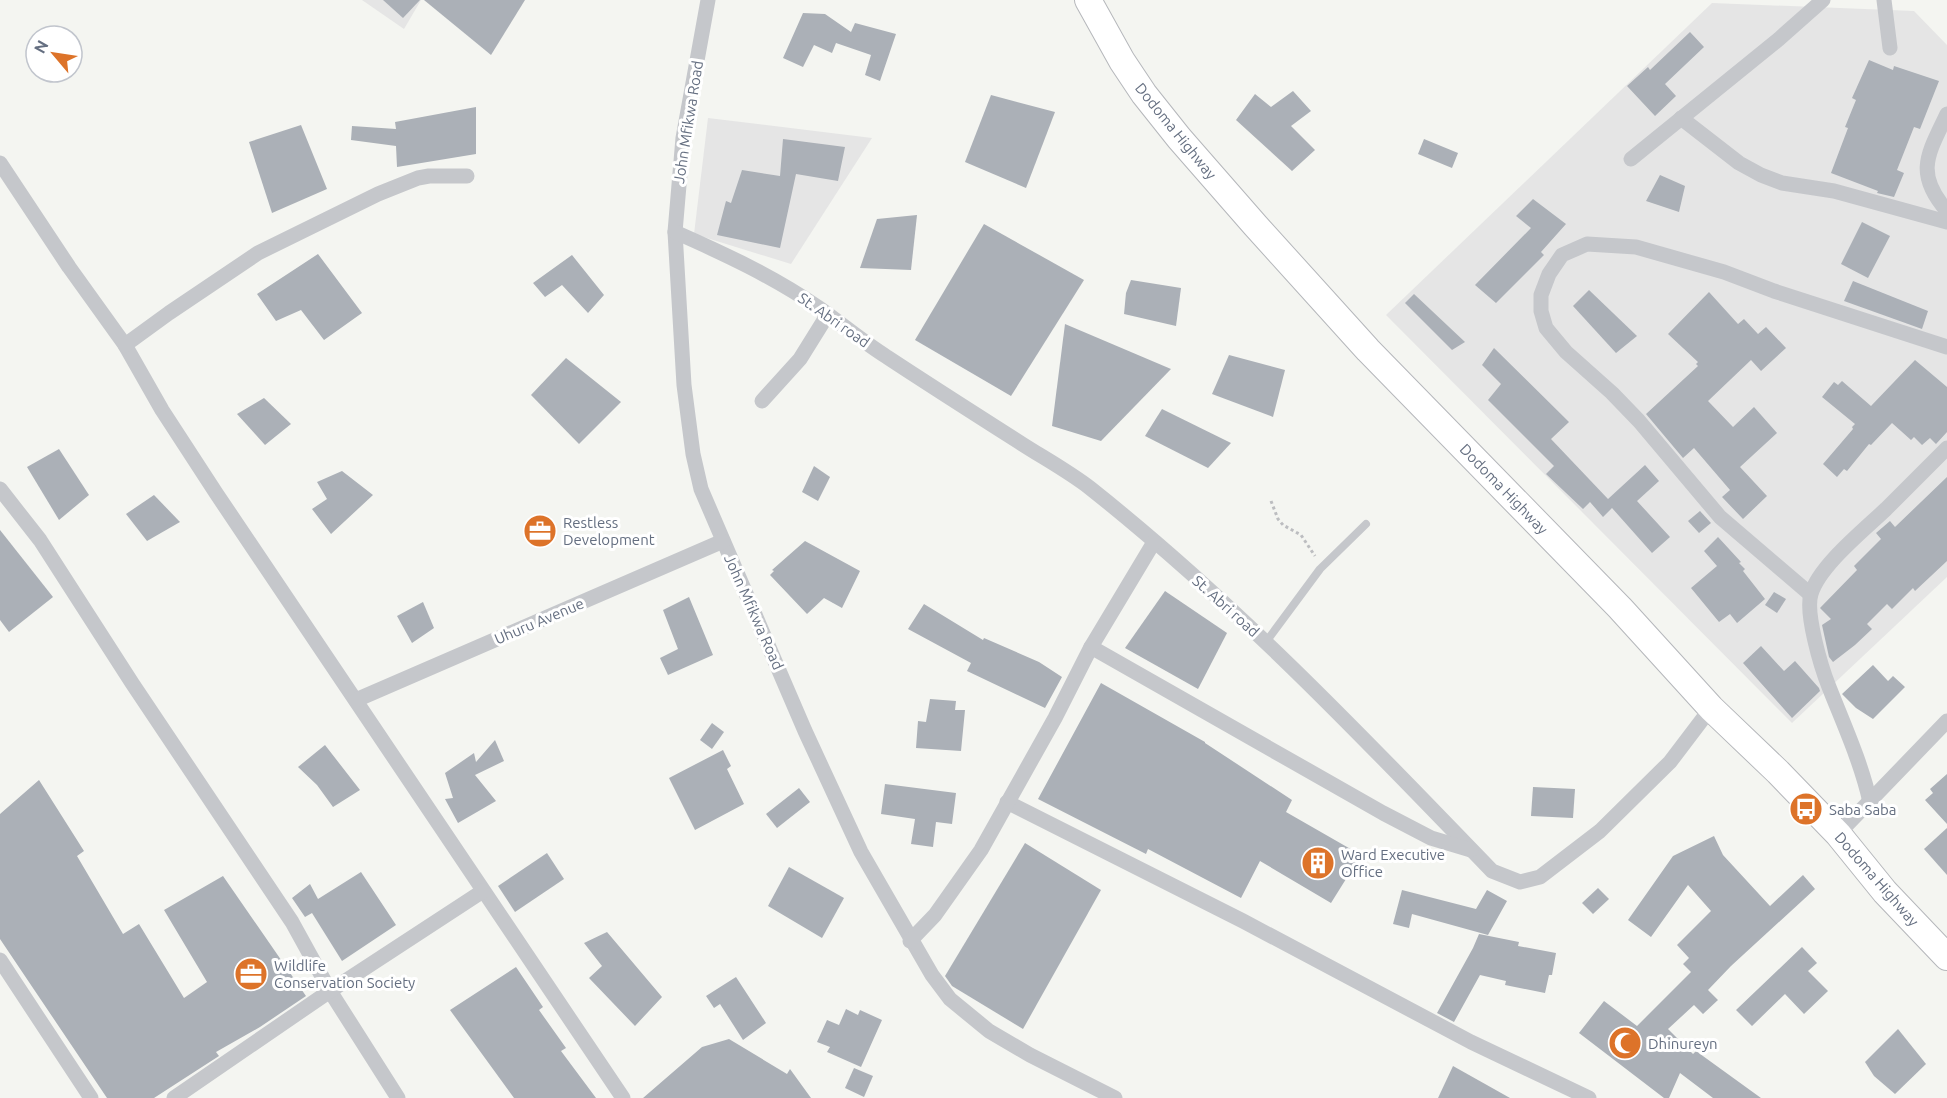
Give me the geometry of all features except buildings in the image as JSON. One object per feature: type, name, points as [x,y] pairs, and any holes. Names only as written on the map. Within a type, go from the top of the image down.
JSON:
[{"type":"highway","name":"Dodoma Highway","points":[[1088,0],[1122,61],[1144,94],[1206,170],[1368,350],[1620,608],[1711,708],[1838,834],[1885,892],[1947,957]]},
{"type":"street","name":"John Mfikwa Road","points":[[708,0],[682,138],[675,232],[684,385],[693,454],[701,489],[805,731],[861,852],[910,941],[932,975],[950,999],[989,1031],[1030,1055],[1115,1098]]},
{"type":"street","points":[[1631,159],[1779,39],[1823,0]]},
{"type":"street","points":[[1884,0],[1890,48]]},
{"type":"street","points":[[1947,114],[1929,153],[1927,170],[1930,186],[1937,200],[1947,211]]},
{"type":"street","points":[[1681,117],[1738,163],[1761,175],[1782,183],[1834,191],[1947,222]]},
{"type":"street","points":[[0,163],[69,267],[125,345],[162,410],[216,493],[623,1098]]},
{"type":"street","points":[[125,345],[258,253],[378,194],[418,178],[467,176]]},
{"type":"street","name":"St. Abri road","points":[[675,232],[745,264],[784,286],[828,314],[887,357],[1088,486],[1155,542],[1266,642],[1401,775],[1499,876],[1520,882],[1540,877],[1600,831],[1670,762],[1711,708]]},
{"type":"street","points":[[1810,594],[1720,517],[1639,421],[1612,393],[1566,352],[1546,328],[1540,311],[1541,295],[1549,274],[1562,255],[1587,244],[1636,247],[1724,273],[1947,347]]},
{"type":"street","points":[[762,401],[800,359],[828,314]]},
{"type":"street","points":[[1870,802],[1864,774],[1828,686],[1817,649],[1810,594],[1819,577],[1839,554],[1947,448]]},
{"type":"street","points":[[0,489],[40,540],[132,683],[286,913],[330,991],[398,1098]]},
{"type":"street","name":"Uhuru Avenue","points":[[356,700],[723,541]]},
{"type":"street","points":[[910,941],[935,915],[981,850],[1091,647],[1155,542]]},
{"type":"street","points":[[1091,647],[1383,813],[1431,838],[1472,850]]},
{"type":"street","points":[[1838,834],[1947,721]]},
{"type":"street","points":[[1007,802],[1243,921],[1471,1042],[1589,1098]]},
{"type":"street","points":[[174,1098],[330,991],[483,891]]},
{"type":"street","points":[[0,960],[91,1098]]},
{"type":"lane","points":[[1266,642],[1320,569],[1366,524]]},
{"type":"path","points":[[1271,501],[1283,525],[1301,535],[1308,542],[1320,569]]},
{"type":"shaded area","points":[[362,0],[421,0],[404,29]]},
{"type":"shaded area","points":[[1712,3],[1914,11],[1947,45],[1947,577],[1792,723],[1386,315]]},
{"type":"shaded area","points":[[708,118],[872,138],[791,264],[694,234]]},
{"type":"place","name":"Restless Development","points":[[540,531]]},
{"type":"place","name":"Saba Saba","points":[[1806,809]]},
{"type":"place","name":"Ward Executive Office","points":[[1318,863]]},
{"type":"place","name":"Wildlife Conservation Society","points":[[251,974]]},
{"type":"place","name":"Dhinureyn","points":[[1625,1043]]}]
